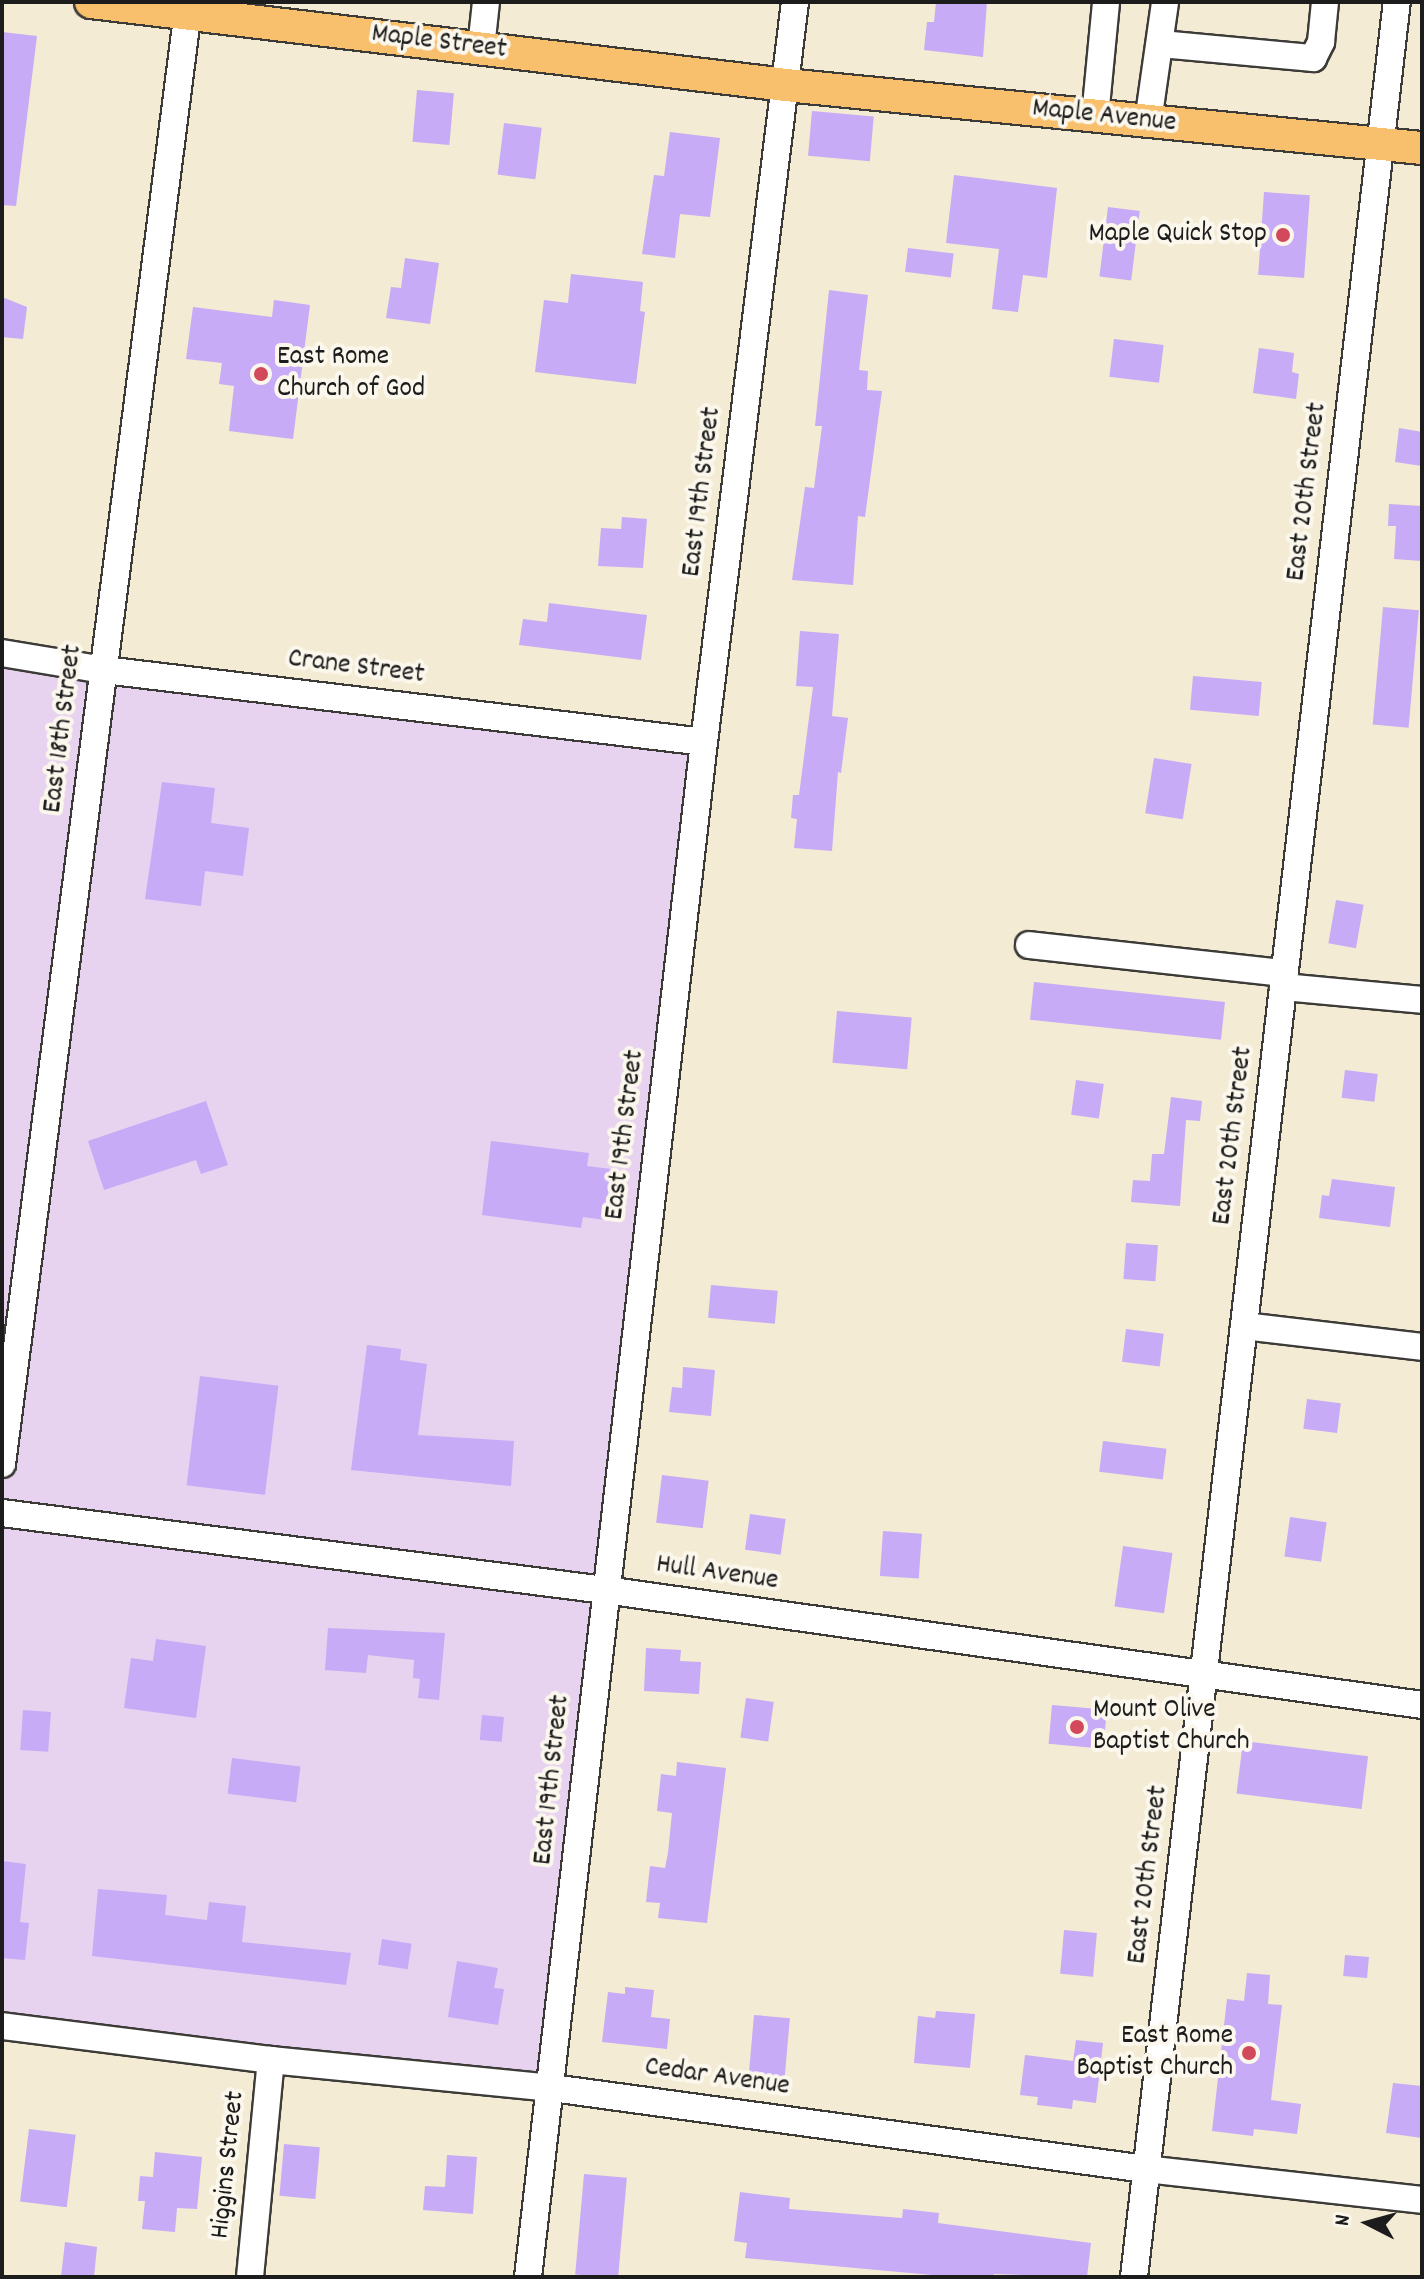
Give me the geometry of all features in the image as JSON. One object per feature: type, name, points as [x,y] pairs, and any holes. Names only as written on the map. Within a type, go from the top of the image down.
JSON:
[{"type":"main road","name":"Maple Street","points":[[91,2],[188,8],[786,85]]},
{"type":"main road","name":"Maple Avenue","points":[[786,85],[1422,148]]},
{"type":"street","points":[[481,48],[486,2]]},
{"type":"street","name":"East 19th Street","points":[[528,2277],[704,742],[795,2]]},
{"type":"street","points":[[1095,117],[1106,2]]},
{"type":"street","points":[[1148,122],[1164,22],[1313,58],[1321,42],[1325,2]]},
{"type":"street","name":"East 20th Street","points":[[1134,2277],[1397,2]]},
{"type":"street","name":"East 18th Street","points":[[2,1464],[188,8]]},
{"type":"street","name":"Crane Street","points":[[2,653],[104,670],[704,742]]},
{"type":"street","points":[[1029,945],[1422,1000]]},
{"type":"street","points":[[1244,1326],[1422,1347]]},
{"type":"street","name":"Hull Avenue","points":[[2,1513],[605,1590],[1422,1705]]},
{"type":"street","name":"Cedar Avenue","points":[[2,2026],[271,2060],[552,2088],[1146,2169],[1422,2200]]},
{"type":"street","name":"Higgins Street","points":[[250,2277],[271,2060]]},
{"type":"shaded area","points":[[2,656],[704,742],[552,2088],[2,2020]]},
{"type":"building","points":[[936,2],[987,2],[983,57],[924,50],[927,22],[934,22]]},
{"type":"building","points":[[2,32],[37,36],[16,206],[2,205]]},
{"type":"building","points":[[417,90],[454,93],[449,145],[412,142]]},
{"type":"building","points":[[812,111],[874,116],[870,161],[808,156]]},
{"type":"building","points":[[504,123],[542,128],[535,179],[498,175]]},
{"type":"building","points":[[670,132],[720,138],[710,217],[680,214],[675,258],[642,254],[654,175],[664,176]]},
{"type":"building","points":[[954,175],[1057,188],[1047,278],[1023,275],[1018,312],[992,309],[999,249],[946,243]]},
{"type":"building","name":"Maple Quick Stop","points":[[1264,192],[1310,195],[1304,278],[1258,275]]},
{"type":"building","points":[[1108,207],[1140,211],[1131,280],[1099,276]]},
{"type":"building","points":[[908,248],[954,254],[951,277],[905,272]]},
{"type":"building","points":[[405,258],[439,263],[430,324],[386,318],[391,287],[401,288]]},
{"type":"building","points":[[571,274],[643,282],[640,311],[645,312],[636,384],[535,372],[544,300],[568,303]]},
{"type":"building","points":[[829,290],[868,295],[859,370],[868,371],[867,390],[882,391],[865,517],[858,516],[853,585],[792,580],[805,487],[814,488],[822,426],[815,426]]},
{"type":"building","points":[[2,297],[27,307],[23,339],[2,337]]},
{"type":"building","name":"East Rome Church of God","points":[[274,300],[310,305],[293,439],[229,431],[234,386],[219,384],[222,363],[186,359],[193,307],[272,317]]},
{"type":"building","points":[[1114,339],[1164,345],[1159,383],[1109,377]]},
{"type":"building","points":[[1259,348],[1294,353],[1292,372],[1299,374],[1296,399],[1253,393]]},
{"type":"building","points":[[1399,428],[1422,432],[1422,466],[1395,462]]},
{"type":"building","points":[[1389,504],[1422,506],[1422,561],[1394,559],[1396,526],[1388,526]]},
{"type":"building","points":[[622,517],[647,519],[643,568],[598,566],[601,528],[621,529]]},
{"type":"building","points":[[549,603],[647,615],[641,660],[519,645],[523,619],[547,622]]},
{"type":"building","points":[[1383,607],[1419,610],[1409,728],[1373,725]]},
{"type":"building","points":[[800,631],[839,634],[832,716],[848,718],[841,773],[838,772],[832,851],[794,848],[797,819],[791,818],[793,795],[799,795],[813,687],[796,686]]},
{"type":"building","points":[[1193,676],[1262,682],[1259,716],[1190,710]]},
{"type":"building","points":[[1154,758],[1192,764],[1183,819],[1145,813]]},
{"type":"building","points":[[162,782],[215,788],[211,823],[249,828],[243,876],[205,871],[201,906],[145,899]]},
{"type":"building","points":[[1336,900],[1364,905],[1356,948],[1328,943]]},
{"type":"building","points":[[1034,982],[1225,1002],[1221,1040],[1030,1020]]},
{"type":"building","points":[[837,1011],[912,1018],[907,1069],[832,1063]]},
{"type":"building","points":[[1345,1070],[1378,1074],[1374,1102],[1342,1098]]},
{"type":"building","points":[[1076,1080],[1104,1084],[1099,1119],[1071,1115]]},
{"type":"building","points":[[1171,1097],[1202,1101],[1200,1121],[1186,1120],[1180,1206],[1131,1202],[1133,1180],[1150,1181],[1152,1154],[1164,1154]]},
{"type":"building","points":[[206,1101],[228,1165],[201,1174],[196,1160],[104,1190],[88,1141]]},
{"type":"building","points":[[491,1141],[589,1153],[587,1166],[611,1169],[605,1220],[583,1217],[581,1228],[482,1215]]},
{"type":"building","points":[[1332,1179],[1395,1187],[1390,1227],[1319,1218],[1322,1195],[1329,1196]]},
{"type":"building","points":[[1126,1243],[1158,1245],[1155,1281],[1123,1279]]},
{"type":"building","points":[[711,1285],[778,1291],[775,1324],[708,1318]]},
{"type":"building","points":[[1126,1329],[1164,1334],[1160,1366],[1122,1362]]},
{"type":"building","points":[[367,1345],[401,1349],[400,1360],[427,1364],[418,1435],[514,1441],[511,1486],[351,1470]]},
{"type":"building","points":[[683,1367],[715,1370],[711,1416],[669,1412],[672,1387],[682,1388]]},
{"type":"building","points":[[200,1376],[278,1386],[265,1495],[187,1485]]},
{"type":"building","points":[[1307,1399],[1341,1403],[1337,1433],[1303,1429]]},
{"type":"building","points":[[1103,1441],[1167,1449],[1163,1480],[1099,1472]]},
{"type":"building","points":[[662,1475],[709,1481],[703,1528],[656,1523]]},
{"type":"building","points":[[750,1514],[786,1519],[781,1555],[745,1550]]},
{"type":"building","points":[[1290,1517],[1327,1522],[1321,1562],[1284,1557]]},
{"type":"building","points":[[883,1531],[922,1534],[919,1579],[880,1576]]},
{"type":"building","points":[[1123,1546],[1173,1553],[1164,1613],[1115,1606]]},
{"type":"building","points":[[328,1628],[445,1633],[439,1700],[418,1698],[420,1679],[413,1678],[414,1660],[368,1655],[366,1673],[325,1670]]},
{"type":"building","points":[[156,1639],[206,1646],[196,1718],[124,1708],[131,1658],[153,1661]]},
{"type":"building","points":[[646,1648],[681,1650],[680,1661],[701,1662],[699,1694],[644,1691]]},
{"type":"building","points":[[746,1698],[774,1702],[768,1742],[740,1738]]},
{"type":"building","name":"Mount Olive Baptist Church","points":[[1052,1705],[1107,1710],[1103,1749],[1049,1744]]},
{"type":"building","points":[[23,1710],[51,1712],[48,1752],[20,1750]]},
{"type":"building","points":[[482,1715],[504,1717],[502,1742],[480,1740]]},
{"type":"building","points":[[1243,1741],[1368,1756],[1362,1809],[1237,1794]]},
{"type":"building","points":[[232,1758],[300,1766],[296,1802],[228,1794]]},
{"type":"building","points":[[677,1762],[726,1768],[707,1923],[658,1918],[660,1903],[646,1902],[650,1866],[665,1868],[668,1853],[672,1813],[657,1811],[661,1774],[676,1776]]},
{"type":"building","points":[[2,1861],[26,1864],[20,1922],[29,1923],[25,1960],[2,1958]]},
{"type":"building","points":[[98,1889],[167,1895],[165,1915],[207,1920],[209,1902],[246,1906],[242,1942],[351,1953],[346,1985],[92,1956]]},
{"type":"building","points":[[1064,1930],[1097,1933],[1093,1977],[1060,1974]]},
{"type":"building","points":[[382,1939],[412,1944],[408,1969],[378,1965]]},
{"type":"building","points":[[1345,1955],[1369,1957],[1367,1978],[1343,1976]]},
{"type":"building","points":[[457,1961],[498,1968],[494,1988],[504,1989],[498,2025],[448,2017]]},
{"type":"building","name":"East Rome Baptist Church","points":[[1247,1973],[1270,1975],[1268,2004],[1282,2005],[1271,2100],[1301,2104],[1297,2134],[1254,2129],[1253,2136],[1212,2131],[1227,1999],[1244,2001]]},
{"type":"building","points":[[625,1987],[654,1990],[651,2017],[670,2019],[667,2049],[602,2042],[608,1992],[625,1994]]},
{"type":"building","points":[[936,2011],[975,2014],[970,2068],[914,2063],[918,2016],[935,2018]]},
{"type":"building","points":[[754,2015],[790,2018],[785,2077],[749,2074]]},
{"type":"building","points":[[1076,2040],[1103,2043],[1096,2103],[1073,2100],[1072,2109],[1037,2105],[1038,2097],[1020,2095],[1025,2055],[1073,2061]]},
{"type":"building","points":[[1393,2083],[1422,2086],[1422,2138],[1386,2133]]},
{"type":"building","points":[[29,2129],[76,2135],[67,2207],[20,2201]]},
{"type":"building","points":[[284,2144],[320,2147],[315,2199],[279,2196]]},
{"type":"building","points":[[155,2152],[202,2157],[197,2209],[177,2208],[175,2232],[142,2229],[145,2201],[138,2201],[140,2176],[153,2177]]},
{"type":"building","points":[[447,2155],[477,2157],[473,2214],[423,2210],[425,2186],[445,2187]]},
{"type":"building","points":[[584,2174],[627,2178],[618,2277],[575,2275]]},
{"type":"building","points":[[740,2192],[790,2198],[789,2209],[902,2218],[903,2209],[939,2213],[938,2223],[1091,2243],[1087,2277],[994,2274],[993,2277],[954,2277],[745,2258],[747,2243],[734,2241]]},
{"type":"building","points":[[65,2242],[97,2247],[94,2277],[61,2277]]},
{"type":"place","name":"Maple Quick Stop","points":[[1283,235]]},
{"type":"place","name":"East Rome Church of God","points":[[261,374]]},
{"type":"place","name":"Mount Olive Baptist Church","points":[[1077,1727]]},
{"type":"place","name":"East Rome Baptist Church","points":[[1249,2053]]}]
